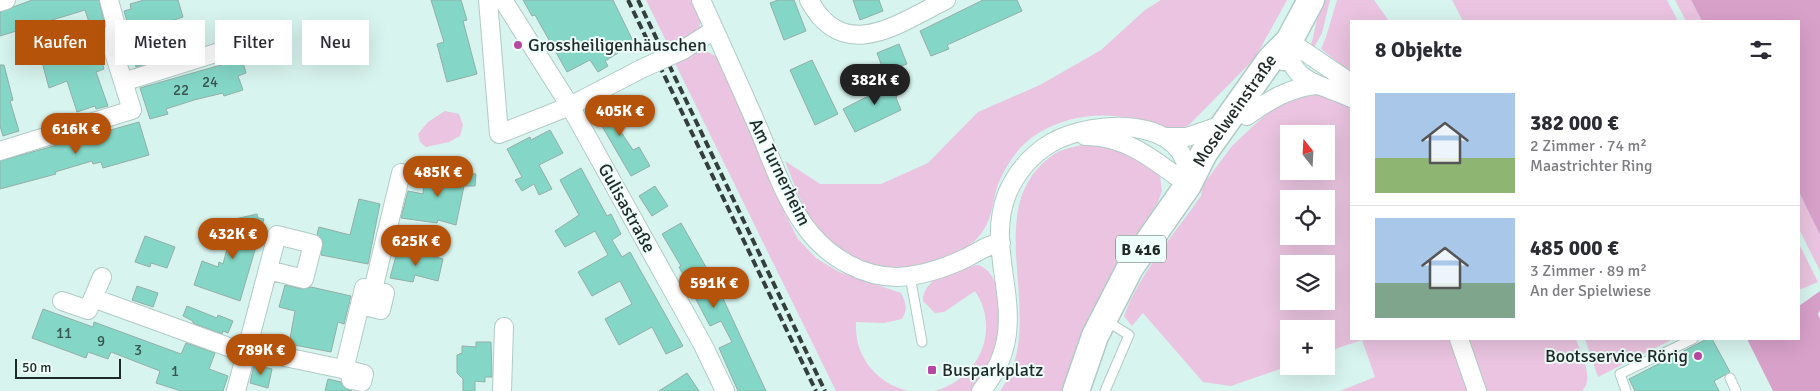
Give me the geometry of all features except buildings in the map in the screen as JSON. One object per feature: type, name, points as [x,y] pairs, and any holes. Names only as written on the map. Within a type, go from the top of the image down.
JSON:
[{"type":"main road","name":"Moselweinstraße","points":[[1076,391],[1104,319],[1142,248],[1188,185],[1214,160],[1270,60],[1290,41],[1311,0]]},
{"type":"street","points":[[0,2],[6,0]]},
{"type":"street","points":[[0,151],[132,110],[110,40],[116,26],[109,0]]},
{"type":"street","points":[[488,0],[499,134],[570,106],[641,69],[683,50],[714,30]]},
{"type":"street","name":"Gulisastraße","points":[[503,0],[570,106],[703,345],[725,391]]},
{"type":"street","name":"Am Turnerheim","points":[[701,0],[779,178],[810,233],[830,252],[854,267],[877,275],[910,276],[949,265],[992,244],[1000,243]]},
{"type":"street","points":[[809,0],[814,10],[835,32],[858,35],[881,32],[946,0]]},
{"type":"street","points":[[1290,41],[1350,82]]},
{"type":"street","points":[[1290,41],[1290,55],[1294,66],[1303,78],[1350,98]]},
{"type":"street","points":[[123,82],[215,50]]},
{"type":"street","points":[[981,391],[999,362],[1007,333],[1008,295],[1000,243],[1004,206],[1013,183],[1036,153],[1059,139],[1083,130],[1110,126],[1130,128],[1163,137],[1187,137],[1236,120],[1288,91],[1316,85]]},
{"type":"street","points":[[1059,139],[1091,136],[1124,143],[1155,160],[1188,185]]},
{"type":"street","points":[[1163,137],[1177,146],[1183,154],[1188,168],[1188,185]]},
{"type":"street","points":[[93,298],[246,351],[348,370],[360,305],[381,310],[385,293],[374,290],[401,172]]},
{"type":"street","points":[[236,391],[268,270]]},
{"type":"street","points":[[62,301],[88,310],[102,277]]},
{"type":"street","points":[[504,327],[505,385]]},
{"type":"street","points":[[1459,340],[1477,391]]},
{"type":"lane","points":[[910,276],[922,342]]},
{"type":"lane","points":[[1104,319],[1129,335],[1105,391]]},
{"type":"lane","points":[[1626,391],[1620,374],[1691,340]]},
{"type":"lane","points":[[1730,378],[1736,391]]},
{"type":"shaded area","points":[[646,0],[692,0],[701,17],[699,31],[670,49]]},
{"type":"shaded area","points":[[1161,0],[1287,0],[1255,58],[1189,125],[1174,129],[1116,116],[1081,117],[1058,123],[1030,139],[1014,156],[1001,177],[989,219],[983,231],[974,242],[954,254],[933,262],[902,268],[870,264],[855,259],[841,251],[828,241],[812,222],[785,161],[820,184],[881,184],[928,163],[978,112],[1040,85],[1101,50],[1145,10]]},
{"type":"shaded area","points":[[1325,0],[1330,0],[1322,33],[1313,49],[1311,46],[1318,15]]},
{"type":"shaded area","points":[[1337,0],[1374,0],[1388,20],[1350,20],[1350,72],[1321,49]]},
{"type":"shaded area","points":[[1452,0],[1667,0],[1677,20],[1462,20]]},
{"type":"shaded area","points":[[1675,0],[1691,0],[1701,20],[1685,20]]},
{"type":"shaded area","points":[[1691,0],[1820,0],[1820,235],[1800,194],[1800,20],[1701,20]]},
{"type":"shaded area","points":[[701,48],[719,58],[758,144],[775,194],[798,239],[816,258],[839,272],[901,293],[906,306],[902,319],[884,323],[856,322],[856,334],[863,357],[877,375],[886,382],[908,391],[836,391],[674,61]]},
{"type":"shaded area","points":[[1310,92],[1326,95],[1350,107],[1350,340],[1362,340],[1335,349],[1335,320],[1280,320],[1280,369],[1231,386],[1203,382],[1143,313],[1132,326],[1124,316],[1131,300],[1148,269],[1201,196],[1203,185],[1232,146],[1281,100]]},
{"type":"shaded area","points":[[445,111],[459,114],[463,125],[460,136],[449,142],[426,147],[420,142],[418,134],[428,122]]},
{"type":"shaded area","points":[[1085,144],[1110,146],[1149,166],[1160,177],[1162,191],[1157,204],[1123,256],[1065,391],[1000,391],[1014,363],[1019,331],[1016,233],[1020,203],[1032,176],[1056,153]]},
{"type":"shaded area","points":[[1800,194],[1820,235],[1820,271],[1800,231]]},
{"type":"shaded area","points":[[1800,246],[1818,282],[1800,290]]},
{"type":"shaded area","points":[[978,265],[988,271],[995,281],[999,293],[1001,308],[1000,338],[994,362],[974,391],[935,391],[950,385],[963,376],[974,364],[981,351],[985,337],[986,321],[983,306],[975,291],[944,312],[935,313],[923,301],[925,292],[929,285],[943,275]]},
{"type":"shaded area","points":[[1820,291],[1820,310],[1818,314],[1820,319],[1820,391],[1773,391],[1748,340],[1800,340],[1800,305]]},
{"type":"shaded area","points":[[1362,340],[1451,340],[1467,391],[1340,391],[1375,377]]},
{"type":"shaded area","points":[[1469,340],[1576,340],[1587,373],[1586,386],[1582,391],[1481,391],[1484,384]]},
{"type":"shaded area","points":[[1585,340],[1671,340],[1598,377]]},
{"type":"railway","points":[[628,0],[816,391]]},
{"type":"railway","points":[[638,0],[825,391]]},
{"type":"place","name":"Grossheiligenhäuschen","points":[[518,45]]},
{"type":"place","name":"Bootsservice Rörig","points":[[1698,356]]},
{"type":"place","name":"Busparkplatz","points":[[932,370]]}]
